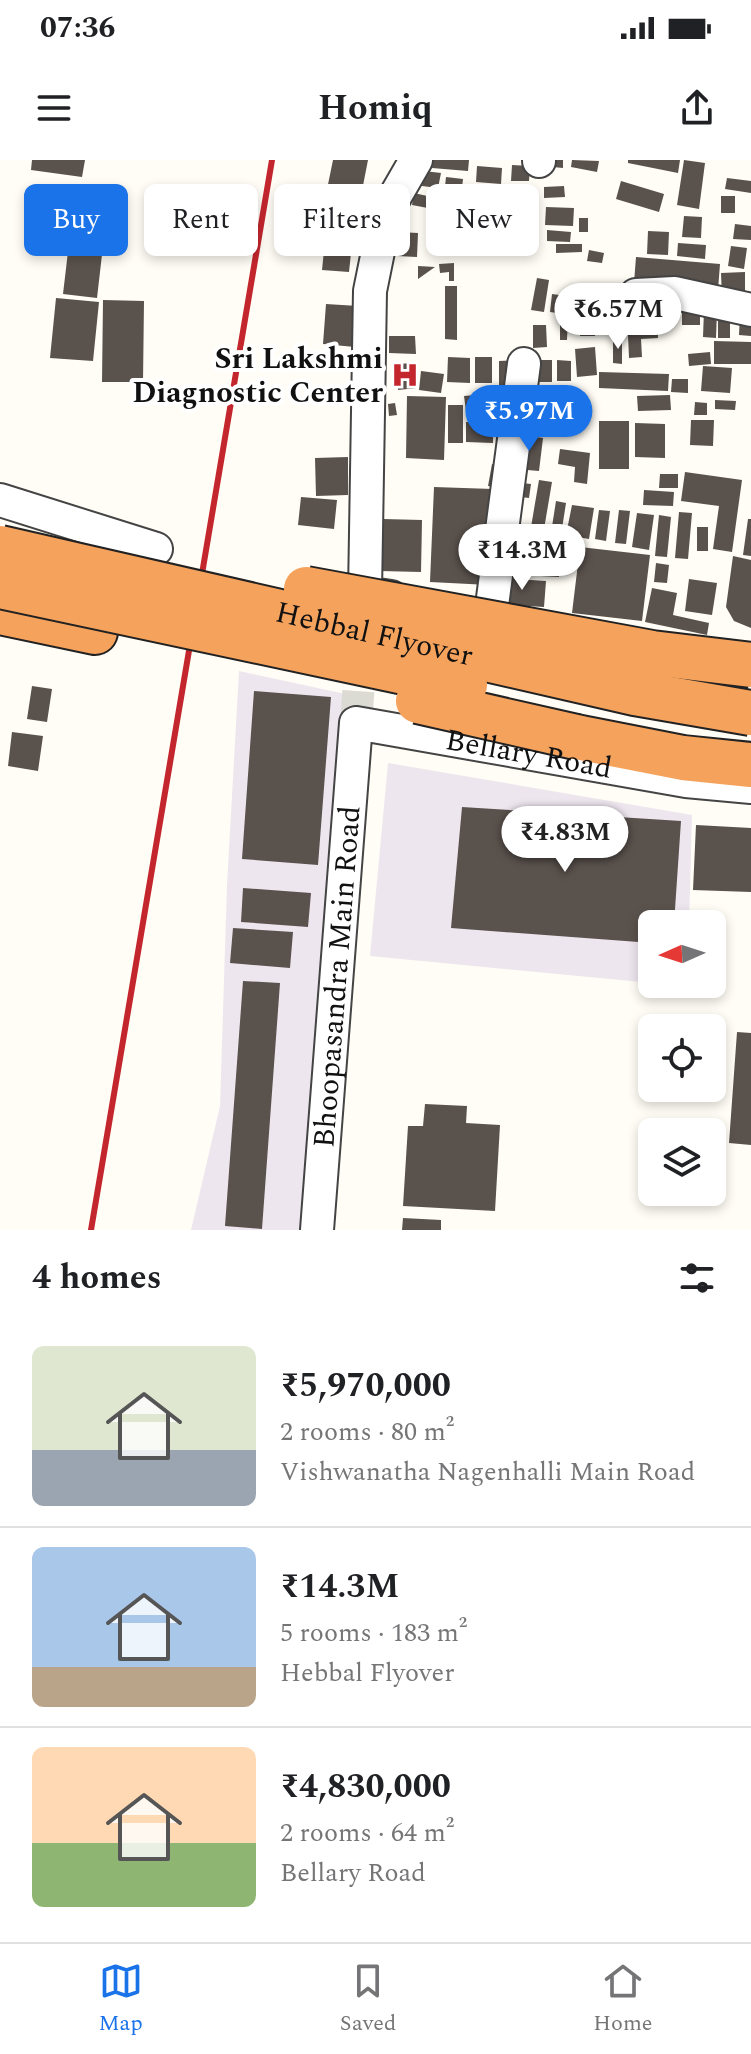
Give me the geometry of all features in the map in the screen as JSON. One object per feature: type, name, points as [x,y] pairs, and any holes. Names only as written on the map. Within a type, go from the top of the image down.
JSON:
[{"type":"highway","points":[[0,520],[112,553],[652,653],[751,665]]},
{"type":"highway","name":"Hebbal Flyover","points":[[0,548],[620,689],[751,713]]},
{"type":"highway","name":"Hebbal Flyover","points":[[0,586],[578,709],[751,737]]},
{"type":"highway","points":[[0,612],[576,737],[683,758],[751,765]]},
{"type":"highway","points":[[0,637],[26,632],[95,632]]},
{"type":"street","points":[[416,160],[386,212],[370,291],[365,593],[653,639],[751,651]]},
{"type":"street","points":[[636,295],[675,293],[751,310]]},
{"type":"street","points":[[491,613],[524,364]]},
{"type":"street","points":[[0,500],[156,549]]},
{"type":"street","name":"Bellary Road","points":[[356,723],[686,781],[751,787]]},
{"type":"street","name":"Bhoopasandra Main Road","points":[[317,1230],[356,723]]},
{"type":"shaded area","points":[[239,671],[350,695],[303,1230],[191,1230],[220,1106],[227,885]]},
{"type":"shaded area","points":[[388,763],[692,815],[689,910],[638,910],[638,982],[370,956]]},
{"type":"building","points":[[32,160],[85,160],[82,177],[31,170]]},
{"type":"building","points":[[333,160],[368,160],[363,184],[328,184]]},
{"type":"building","points":[[433,160],[469,160],[468,171],[432,168]]},
{"type":"building","points":[[543,160],[563,160],[563,168],[543,166]]},
{"type":"building","points":[[572,160],[599,161],[597,172],[571,167]]},
{"type":"building","points":[[628,160],[680,160],[678,173],[628,163]]},
{"type":"building","points":[[684,160],[705,163],[699,209],[677,205]]},
{"type":"building","points":[[512,165],[530,166],[529,181],[511,181]]},
{"type":"building","points":[[477,166],[502,168],[501,184],[476,182]]},
{"type":"building","points":[[424,171],[441,173],[439,184],[422,186]]},
{"type":"building","points":[[446,177],[463,179],[462,184],[445,184]]},
{"type":"building","points":[[727,178],[751,181],[751,193],[725,189]]},
{"type":"building","points":[[621,181],[664,194],[659,212],[616,199]]},
{"type":"building","points":[[564,186],[565,197],[544,198],[544,187]]},
{"type":"building","points":[[414,193],[426,196],[426,208],[412,205]]},
{"type":"building","points":[[721,196],[735,196],[735,213],[721,213]]},
{"type":"building","points":[[546,207],[574,208],[573,226],[545,225]]},
{"type":"building","points":[[684,216],[702,217],[701,238],[682,237]]},
{"type":"building","points":[[579,218],[588,218],[588,232],[579,232]]},
{"type":"building","points":[[735,224],[751,226],[751,240],[733,239]]},
{"type":"building","points":[[547,230],[571,232],[570,242],[547,241]]},
{"type":"building","points":[[648,231],[669,232],[668,255],[647,254]]},
{"type":"building","points":[[410,233],[418,233],[417,257],[397,256],[410,256]]},
{"type":"building","points":[[678,243],[706,245],[705,259],[677,256]]},
{"type":"building","points":[[556,244],[582,244],[582,252],[556,253]]},
{"type":"building","points":[[731,246],[747,248],[744,269],[728,266]]},
{"type":"building","points":[[589,250],[604,253],[602,263],[587,261]]},
{"type":"building","points":[[67,256],[102,256],[97,298],[63,294]]},
{"type":"building","points":[[323,256],[351,256],[349,272],[322,270]]},
{"type":"building","points":[[636,257],[720,264],[718,290],[634,283]]},
{"type":"building","points":[[454,263],[454,281],[449,281],[449,272],[440,273],[439,264]]},
{"type":"building","points":[[418,266],[435,267],[418,279]]},
{"type":"building","points":[[745,272],[745,297],[722,298],[721,273]]},
{"type":"building","points":[[537,278],[549,280],[544,312],[531,310]]},
{"type":"building","points":[[596,284],[633,291],[628,318],[591,311]]},
{"type":"building","points":[[445,286],[457,286],[457,340],[445,339]]},
{"type":"building","points":[[552,294],[581,298],[579,316],[550,312]]},
{"type":"building","points":[[56,298],[99,302],[93,361],[50,358]]},
{"type":"building","points":[[677,298],[677,315],[639,316],[638,299]]},
{"type":"building","points":[[103,300],[144,301],[143,382],[102,382]]},
{"type":"building","points":[[326,304],[358,306],[355,347],[323,344]]},
{"type":"building","points":[[682,304],[700,304],[700,325],[682,325]]},
{"type":"building","points":[[704,310],[717,311],[716,338],[703,337]]},
{"type":"building","points":[[730,313],[730,338],[718,338],[718,314]]},
{"type":"building","points":[[740,314],[751,314],[751,336],[739,335]]},
{"type":"building","points":[[618,316],[619,334],[602,335],[601,317]]},
{"type":"building","points":[[560,317],[568,317],[567,340],[560,340]]},
{"type":"building","points":[[579,321],[594,321],[595,336],[580,336]]},
{"type":"building","points":[[657,321],[658,338],[641,339],[642,357],[629,358],[628,335],[646,334],[646,322]]},
{"type":"building","points":[[533,325],[546,325],[547,347],[533,348]]},
{"type":"building","points":[[389,336],[415,336],[416,354],[389,353]]},
{"type":"building","points":[[613,339],[622,339],[622,364],[613,363]]},
{"type":"building","points":[[714,341],[751,342],[751,364],[714,364]]},
{"type":"building","points":[[595,347],[597,375],[577,377],[575,349]]},
{"type":"building","points":[[710,352],[711,364],[689,366],[688,354]]},
{"type":"building","points":[[448,357],[470,358],[470,383],[447,382]]},
{"type":"building","points":[[475,357],[492,357],[492,383],[475,383]]},
{"type":"building","points":[[518,360],[519,390],[499,390],[499,361]]},
{"type":"building","points":[[531,360],[552,360],[552,382],[530,382]]},
{"type":"building","points":[[557,360],[571,361],[571,381],[557,381]]},
{"type":"building","points":[[415,363],[417,388],[398,390],[396,364]]},
{"type":"building","points":[[703,366],[732,368],[730,393],[701,391]]},
{"type":"building","points":[[421,371],[444,374],[441,393],[419,390]]},
{"type":"building","points":[[599,372],[669,374],[668,391],[599,388]]},
{"type":"building","points":[[672,379],[688,379],[688,393],[671,392]]},
{"type":"building","points":[[540,391],[541,409],[529,410],[528,392]]},
{"type":"building","points":[[487,394],[488,409],[466,411],[464,396]]},
{"type":"building","points":[[670,395],[671,410],[638,411],[637,396]]},
{"type":"building","points":[[407,396],[446,397],[444,460],[406,458]]},
{"type":"building","points":[[715,400],[736,401],[735,410],[715,409]]},
{"type":"building","points":[[695,402],[707,403],[707,415],[694,415]]},
{"type":"building","points":[[395,403],[397,415],[389,416],[388,404]]},
{"type":"building","points":[[448,405],[463,405],[463,443],[448,443]]},
{"type":"building","points":[[691,420],[714,420],[713,446],[690,445]]},
{"type":"building","points":[[599,421],[629,421],[629,469],[599,469]]},
{"type":"building","points":[[466,422],[493,423],[493,443],[466,442]]},
{"type":"building","points":[[635,423],[665,424],[665,458],[635,457]]},
{"type":"building","points":[[520,435],[543,438],[539,471],[516,469]]},
{"type":"building","points":[[560,449],[590,453],[587,484],[574,482],[575,467],[558,464]]},
{"type":"building","points":[[348,457],[348,495],[316,496],[315,458]]},
{"type":"building","points":[[492,464],[502,466],[498,488],[488,486]]},
{"type":"building","points":[[685,472],[742,480],[732,552],[713,549],[719,506],[681,501]]},
{"type":"building","points":[[660,474],[678,474],[678,488],[659,488]]},
{"type":"building","points":[[539,480],[552,482],[543,535],[530,533]]},
{"type":"building","points":[[514,482],[531,484],[529,498],[512,496]]},
{"type":"building","points":[[434,487],[493,489],[489,585],[430,582]]},
{"type":"building","points":[[644,490],[674,492],[673,506],[643,505]]},
{"type":"building","points":[[301,497],[337,500],[334,529],[298,525]]},
{"type":"building","points":[[556,501],[566,503],[561,535],[551,533]]},
{"type":"building","points":[[572,505],[594,508],[589,539],[566,535]]},
{"type":"building","points":[[599,510],[610,511],[606,541],[595,539]]},
{"type":"building","points":[[619,510],[630,511],[626,544],[615,543]]},
{"type":"building","points":[[679,512],[692,513],[688,559],[675,558]]},
{"type":"building","points":[[637,513],[654,515],[649,550],[632,547]]},
{"type":"building","points":[[659,515],[671,517],[667,557],[655,556]]},
{"type":"building","points":[[383,519],[422,520],[421,572],[381,571]]},
{"type":"building","points":[[748,519],[751,519],[751,556],[743,555]]},
{"type":"building","points":[[697,527],[708,527],[708,551],[697,551]]},
{"type":"building","points":[[507,538],[561,542],[559,577],[505,574]]},
{"type":"building","points":[[580,547],[650,555],[642,621],[572,613]]},
{"type":"building","points":[[733,556],[751,560],[751,628],[734,621],[726,607]]},
{"type":"building","points":[[656,563],[669,565],[667,583],[654,582]]},
{"type":"building","points":[[500,578],[546,581],[544,607],[498,604]]},
{"type":"building","points":[[689,579],[717,583],[712,615],[685,611]]},
{"type":"building","points":[[652,588],[677,593],[673,615],[709,623],[707,635],[645,622]]},
{"type":"building","points":[[32,686],[52,689],[47,722],[27,719]]},
{"type":"building","points":[[254,691],[331,697],[318,865],[242,859]]},
{"type":"building","points":[[12,732],[43,736],[38,771],[8,766]]},
{"type":"building","points":[[462,807],[681,821],[675,910],[638,910],[638,942],[451,928]]},
{"type":"building","points":[[696,825],[751,828],[751,892],[693,890]]},
{"type":"building","points":[[243,888],[311,893],[308,927],[241,922]]},
{"type":"building","points":[[233,928],[293,932],[290,968],[230,963]]},
{"type":"building","points":[[243,981],[280,983],[262,1229],[225,1226]]},
{"type":"building","points":[[737,1032],[751,1033],[751,1145],[729,1143]]},
{"type":"building","points":[[425,1104],[467,1106],[466,1123],[500,1125],[495,1211],[403,1206],[408,1126],[423,1126]]},
{"type":"building","points":[[403,1218],[441,1220],[441,1230],[402,1230]]},
{"type":"tunnel","points":[[356,723],[362,642]]},
{"type":"railway","points":[[91,1230],[272,160]]},
{"type":"place","name":"Sri Lakshmi Diagnostic Center","points":[[405,375]]}]
